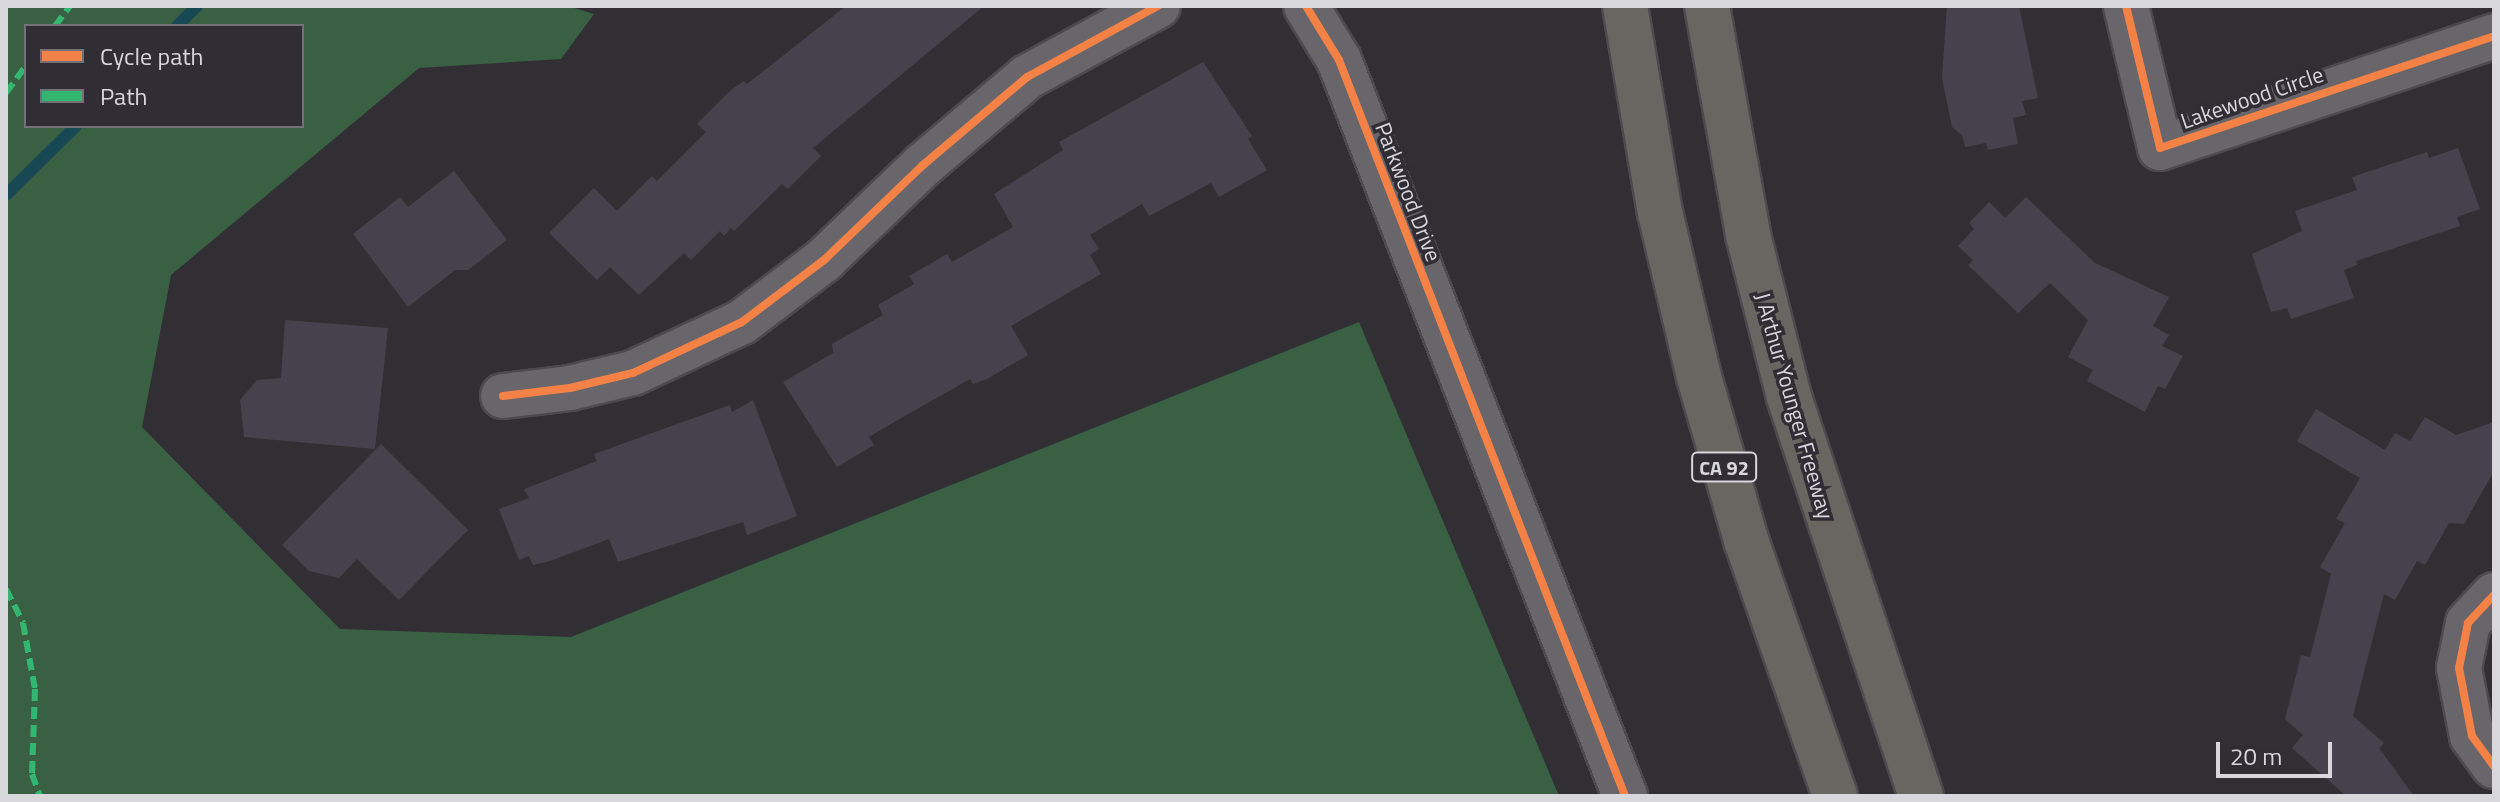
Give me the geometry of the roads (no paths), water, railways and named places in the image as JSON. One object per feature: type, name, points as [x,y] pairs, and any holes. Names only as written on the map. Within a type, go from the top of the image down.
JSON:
[{"type":"highway","points":[[1611,6],[1644,129]]},
{"type":"highway","name":"CA 92","points":[[1625,6],[1644,129],[1678,295],[1721,459],[1835,796]]},
{"type":"highway","name":"J Arthur Younger Freeway","points":[[1707,6],[1731,152],[1767,316],[1865,637],[1921,796]]},
{"type":"highway","points":[[1865,637],[1933,796]]},
{"type":"street","points":[[503,396],[570,388],[633,373],[742,322],[824,260],[923,165],[1027,77],[1158,6]]},
{"type":"street","name":"Parkwood Drive","points":[[1306,6],[1339,60],[1625,796]]},
{"type":"street","name":"Lakewood Circle","points":[[2126,6],[2160,148],[2494,36]]},
{"type":"street","points":[[2494,595],[2468,623],[2459,668],[2472,736],[2494,766]]},
{"type":"waterway","points":[[179,24],[197,6]]},
{"type":"waterway","points":[[6,195],[74,128]]}]
